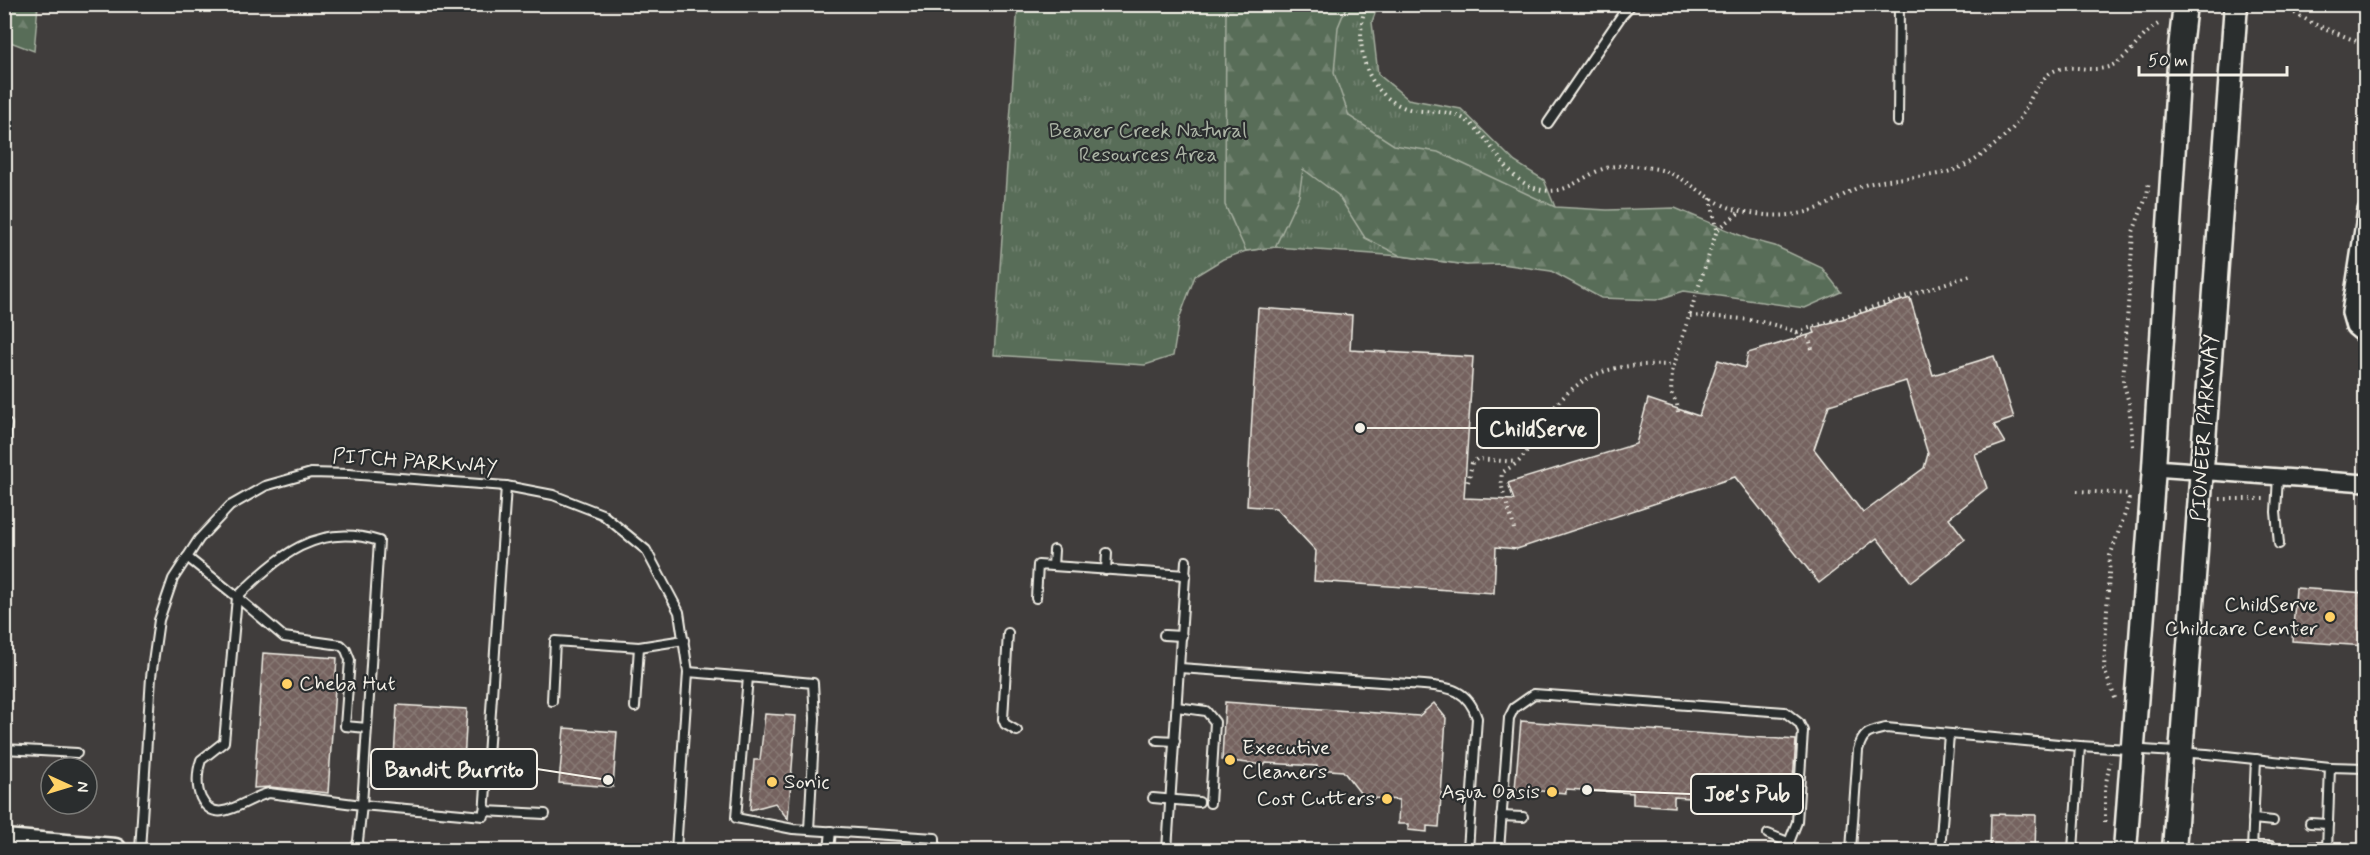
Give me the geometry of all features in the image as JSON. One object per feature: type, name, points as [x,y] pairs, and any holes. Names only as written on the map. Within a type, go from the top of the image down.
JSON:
[{"type":"street","points":[[2125,850],[2124,749],[2154,468],[2180,48],[2185,4]]},
{"type":"street","name":"PIONEER PARKWAY","points":[[2174,850],[2236,4]]},
{"type":"street","points":[[2366,210],[2350,313],[2354,327],[2366,337]]},
{"type":"street","points":[[2154,468],[2366,483]]},
{"type":"street","points":[[4,841],[116,850]]},
{"type":"lane","points":[[1548,123],[1632,4]]},
{"type":"lane","points":[[1898,122],[1899,4]]},
{"type":"lane","points":[[4,454],[7,424]]},
{"type":"lane","name":"PITCH PARKWAY","points":[[140,850],[151,677],[159,620],[173,579],[199,538],[230,506],[265,486],[311,473],[506,486],[553,495],[602,514],[646,550],[679,612],[688,672],[676,850]]},
{"type":"lane","points":[[2278,476],[2279,544]]},
{"type":"lane","points":[[355,850],[362,805],[379,540],[347,535],[311,541],[292,550],[267,568],[237,597],[224,742],[201,760],[198,766],[198,790],[205,804],[211,809],[227,812],[249,800],[269,793],[362,805],[484,816],[506,486]]},
{"type":"lane","points":[[1053,566],[1054,550]]},
{"type":"lane","points":[[1106,570],[1107,553]]},
{"type":"lane","points":[[187,557],[284,637],[341,645],[350,660],[345,726],[367,728]]},
{"type":"lane","points":[[1167,850],[1186,561]]},
{"type":"lane","points":[[1036,598],[1038,565],[1186,575]]},
{"type":"lane","points":[[1008,633],[1003,718],[1005,724],[1017,731]]},
{"type":"lane","points":[[1164,635],[1182,636]]},
{"type":"lane","points":[[552,700],[555,641],[639,647],[684,640]]},
{"type":"lane","points":[[635,707],[639,647]]},
{"type":"lane","points":[[1179,668],[1424,685],[1455,690],[1466,697],[1477,718],[1468,850]]},
{"type":"lane","points":[[688,672],[813,683],[815,718],[809,830]]},
{"type":"lane","points":[[748,677],[736,818],[793,829],[935,838],[935,850]]},
{"type":"lane","points":[[1499,850],[1509,718],[1514,708],[1534,694],[1785,712],[1799,723],[1803,731],[1797,822],[1787,846],[1768,834]]},
{"type":"lane","points":[[1177,707],[1206,711],[1215,722],[1210,803]]},
{"type":"lane","points":[[1851,850],[1858,750],[1862,740],[1869,732],[1886,728],[2330,767],[2366,768]]},
{"type":"lane","points":[[1940,850],[1949,734]]},
{"type":"lane","points":[[1157,740],[1175,741]]},
{"type":"lane","points":[[2071,849],[2080,746]]},
{"type":"lane","points":[[4,749],[77,753]]},
{"type":"lane","points":[[2256,759],[2252,848],[2271,846]]},
{"type":"lane","points":[[2309,847],[2327,849],[2330,767]]},
{"type":"lane","points":[[1153,798],[1200,802]]},
{"type":"lane","points":[[484,811],[545,814]]},
{"type":"lane","points":[[1501,816],[1523,818]]},
{"type":"lane","points":[[2253,819],[2273,821]]},
{"type":"lane","points":[[2310,823],[2328,824]]},
{"type":"lane","points":[[829,850],[831,831]]},
{"type":"path","points":[[1366,4],[1360,46],[1368,76],[1383,94],[1404,108],[1455,115],[1470,123],[1509,170],[1533,188],[1552,192],[1570,188],[1608,167],[1653,168],[1675,175],[1722,204],[1741,211],[1791,216],[1827,204],[1868,184],[1951,172],[1982,154],[2015,125],[2039,85],[2049,75],[2060,68],[2090,71],[2109,67],[2122,60],[2149,29],[2160,23],[2159,35]]},
{"type":"path","points":[[2279,4],[2314,24],[2366,45]]},
{"type":"path","points":[[2133,448],[2123,370],[2133,232],[2147,195],[2149,181]]},
{"type":"path","points":[[1678,412],[1677,404],[1671,393],[1674,365],[1717,230],[1711,197]]},
{"type":"path","points":[[1717,230],[1741,211]]},
{"type":"path","points":[[1797,332],[1971,275]]},
{"type":"path","points":[[1690,316],[1744,319],[1786,327],[1809,338],[1812,349]]},
{"type":"path","points":[[1514,529],[1501,482],[1502,473],[1518,462],[1558,402],[1588,377],[1612,368],[1629,365],[1674,365]]},
{"type":"path","points":[[1468,482],[1472,463],[1477,459],[1518,462]]},
{"type":"path","points":[[2116,707],[2104,669],[2107,598],[2110,556],[2127,508],[2131,482]]},
{"type":"path","points":[[2078,491],[2129,494]]},
{"type":"path","points":[[2220,499],[2277,499]]},
{"type":"path","points":[[2105,828],[2104,788],[2108,767],[2124,749]]},
{"type":"green space","points":[[4,5],[38,5],[34,51],[5,40]]},
{"type":"green space","name":"Beaver Creek Natural Resources Area","points":[[1018,5],[1378,5],[1372,22],[1378,74],[1408,99],[1461,109],[1515,162],[1544,180],[1555,207],[1467,265],[1401,256],[1275,247],[1246,251],[1223,259],[1195,276],[1179,319],[1173,356],[1145,365],[994,355]]},
{"type":"green space","points":[[1226,5],[1347,5],[1338,27],[1334,73],[1349,116],[1394,145],[1438,152],[1555,207],[1607,210],[1675,208],[1749,239],[1775,246],[1822,268],[1841,292],[1805,308],[1684,291],[1656,300],[1601,298],[1551,271],[1502,264],[1467,265],[1401,256],[1365,238],[1338,195],[1303,169],[1299,196],[1275,247],[1246,251],[1225,205]]},
{"type":"building","points":[[1910,298],[1933,375],[1994,356],[2014,418],[1994,425],[2005,443],[1975,454],[1987,488],[1949,518],[1965,539],[1911,582],[1877,538],[1819,583],[1735,477],[1517,549],[1496,547],[1494,593],[1314,581],[1316,551],[1276,508],[1247,506],[1258,308],[1352,315],[1350,350],[1473,357],[1464,498],[1514,500],[1508,483],[1636,444],[1648,399],[1699,416],[1718,360],[1745,368],[1748,353],[1815,333],[1813,328]],"holes":[[[1906,381],[1928,454],[1924,468],[1863,513],[1814,449],[1829,405]]]},
{"type":"building","name":"ChildServe Childcare Center","points":[[2296,588],[2366,593],[2366,646],[2292,641]]},
{"type":"building","points":[[263,653],[337,658],[328,793],[270,787],[254,788]]},
{"type":"building","points":[[1225,702],[1419,716],[1434,703],[1446,718],[1439,827],[1427,826],[1427,832],[1408,830],[1408,824],[1398,824],[1399,800],[1374,798],[1368,803],[1343,771],[1317,769],[1317,766],[1266,763],[1265,765],[1222,760]]},
{"type":"building","points":[[397,705],[467,709],[463,780],[393,776]]},
{"type":"building","name":"Sonic","points":[[765,714],[796,716],[788,819],[775,803],[750,810],[754,760],[760,760]]},
{"type":"building","points":[[1521,721],[1796,740],[1791,808],[1741,805],[1741,801],[1674,797],[1674,807],[1633,804],[1633,793],[1566,789],[1566,793],[1515,789]]},
{"type":"building","points":[[564,728],[617,732],[613,787],[559,783]]},
{"type":"building","points":[[1991,814],[2036,815],[2035,850],[1990,850]]},
{"type":"place","name":"ChildServe","points":[[1360,428]]},
{"type":"place","name":"ChildServe Childcare Center","points":[[2330,617]]},
{"type":"place","name":"Cheba Hut","points":[[287,684]]},
{"type":"place","name":"Executive Cleaners","points":[[1230,760]]},
{"type":"place","name":"Bandit Burrito","points":[[608,780]]},
{"type":"place","name":"Sonic","points":[[772,782]]},
{"type":"place","name":"Joe's Pub","points":[[1587,790]]},
{"type":"place","name":"Aqua Oasis","points":[[1552,792]]},
{"type":"place","name":"Cost Cutters","points":[[1387,799]]}]
